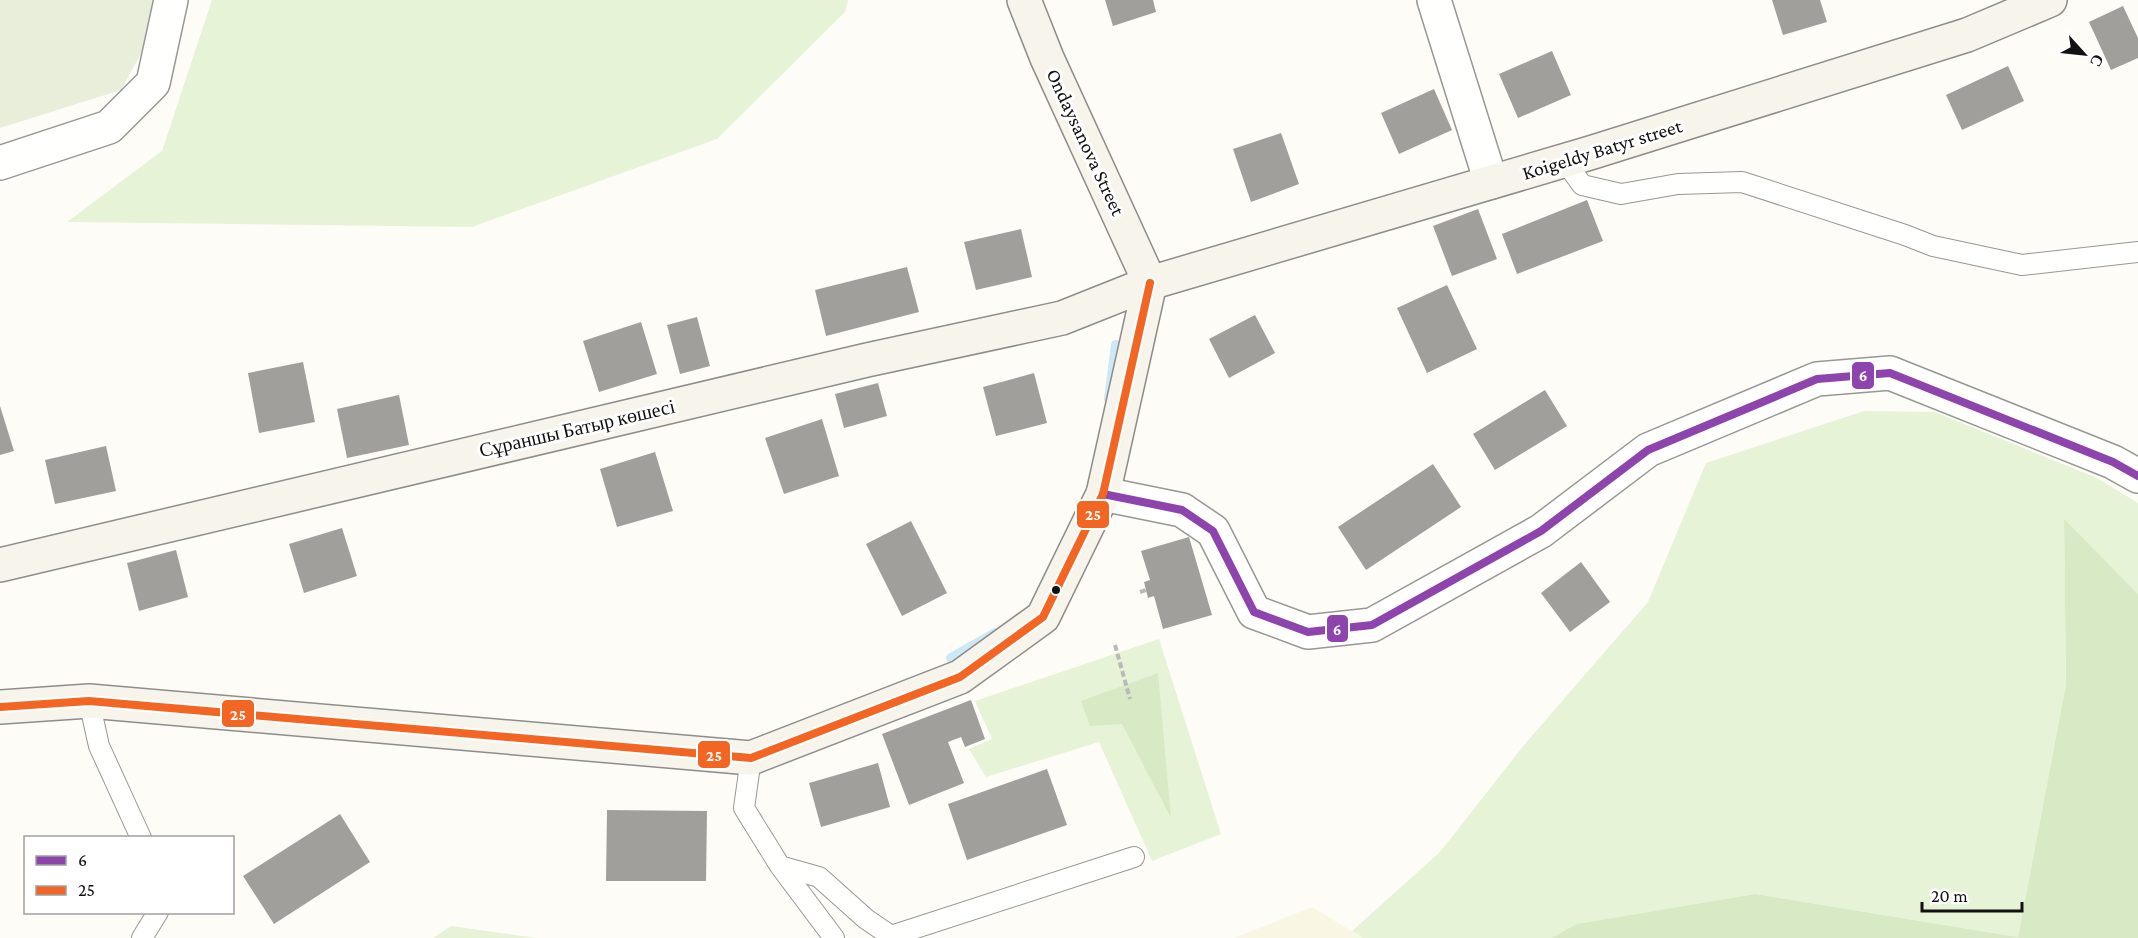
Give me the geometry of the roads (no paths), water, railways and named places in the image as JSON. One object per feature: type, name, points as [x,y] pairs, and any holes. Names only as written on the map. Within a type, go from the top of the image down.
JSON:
[{"type":"street","points":[[0,164],[109,127],[153,83],[171,0]]},
{"type":"street","name":"Ondaysanova Street","points":[[1024,0],[1047,58],[1150,283]]},
{"type":"street","points":[[1434,0],[1491,182]]},
{"type":"street","name":"Koigeldy Batyr street","points":[[1150,283],[1565,161],[1967,35],[2050,0]]},
{"type":"street","points":[[0,707],[89,701],[751,758],[960,677],[1043,616],[1103,494],[1150,283]]},
{"type":"street","name":"Сұраншы Батыр көшесі","points":[[0,565],[855,362],[1062,318],[1150,283]]},
{"type":"street","points":[[1103,494],[1182,510],[1214,531],[1254,612],[1308,632],[1372,625],[1541,531],[1648,450],[1817,379],[1890,372],[2113,462],[2138,476]]},
{"type":"lane","points":[[1565,161],[1582,185],[1621,194],[1678,184],[1742,183],[1933,246],[2022,265],[2138,252]]},
{"type":"lane","points":[[89,701],[99,746],[141,836]]},
{"type":"lane","points":[[751,758],[744,808],[780,866],[834,938]]},
{"type":"lane","points":[[780,866],[819,877],[866,919],[891,936],[1134,857]]},
{"type":"lane","points":[[142,938],[157,914]]},
{"type":"waterway","points":[[1109,399],[1116,345]]},
{"type":"waterway","points":[[951,658],[995,633]]}]
